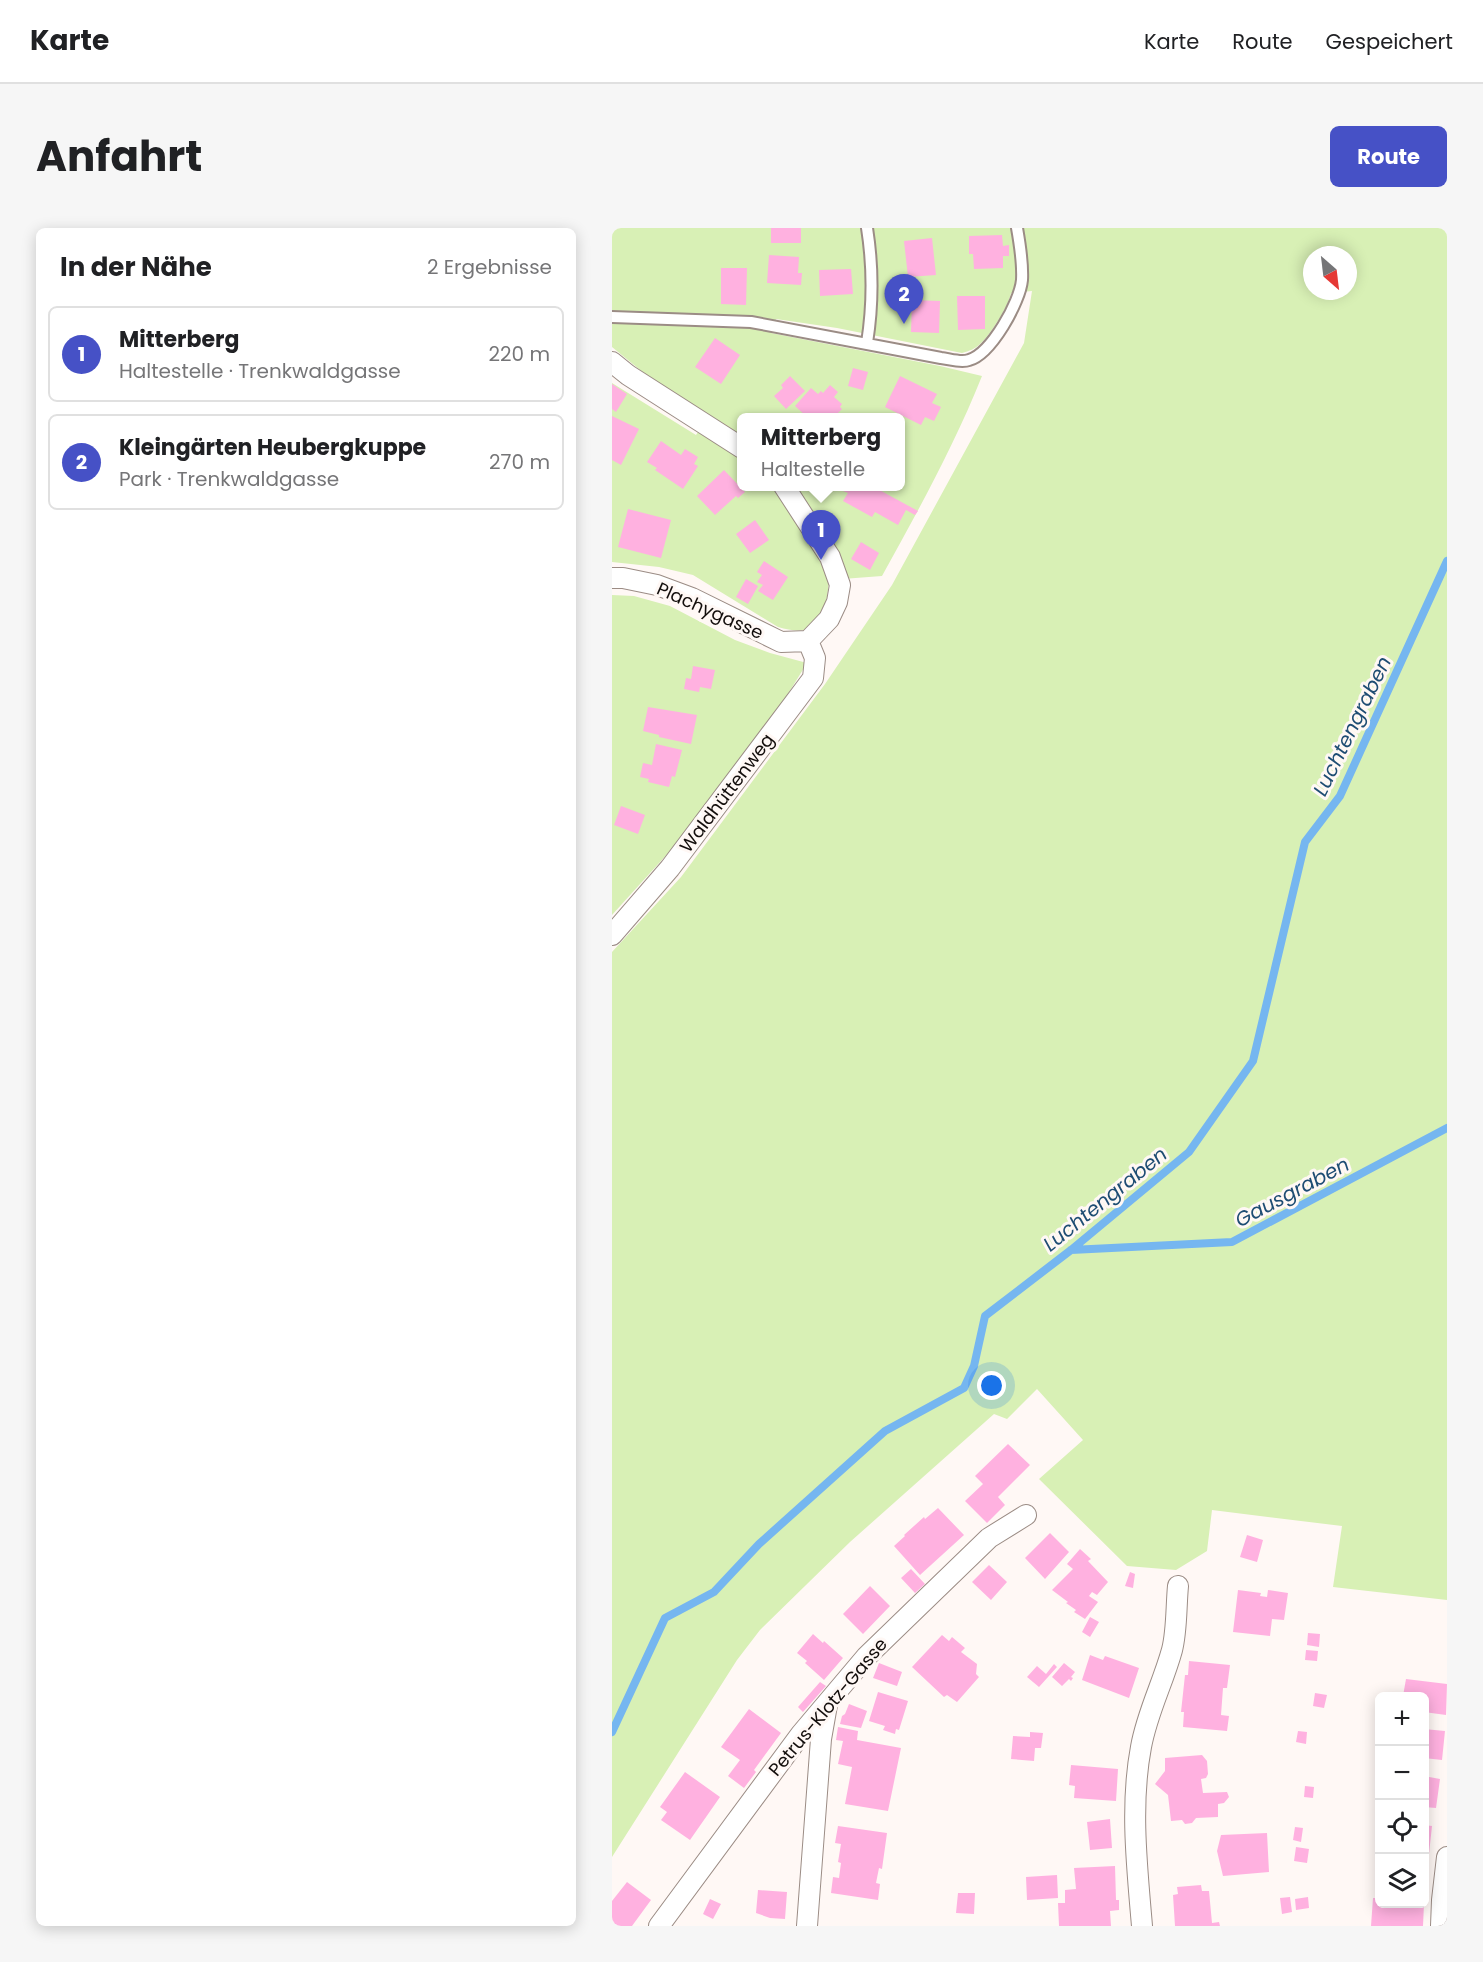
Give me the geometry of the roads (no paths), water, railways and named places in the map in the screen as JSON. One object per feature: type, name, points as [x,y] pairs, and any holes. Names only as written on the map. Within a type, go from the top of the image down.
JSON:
[{"type":"street","points":[[612,362],[628,375],[737,445]]},
{"type":"street","points":[[787,491],[830,557],[840,585],[837,602],[828,619],[808,641]]},
{"type":"street","name":"Plachygasse","points":[[612,578],[623,578],[666,588],[692,598],[781,642],[808,641]]},
{"type":"street","name":"Waldhüttenweg","points":[[612,935],[670,868],[813,678],[815,658],[808,641]]},
{"type":"street","name":"Petrus-Klotz-Gasse","points":[[659,1926],[801,1734],[866,1658],[990,1538],[1026,1515]]},
{"type":"street","points":[[1143,1926],[1138,1883],[1135,1801],[1141,1749],[1148,1717],[1173,1648],[1178,1586]]},
{"type":"street","points":[[807,1926],[821,1739],[827,1704]]},
{"type":"street","points":[[1441,1926],[1447,1857]]},
{"type":"lane","points":[[867,228],[872,273],[871,318],[867,343]]},
{"type":"lane","points":[[612,317],[751,322],[963,361],[970,360],[984,351],[1017,301],[1022,280],[1017,228]]},
{"type":"waterway","name":"Luchtengraben","points":[[612,1732],[665,1618],[714,1592],[759,1544],[885,1431],[964,1388],[974,1366],[985,1316],[1071,1250],[1189,1152],[1253,1061],[1305,842],[1340,796],[1447,561]]},
{"type":"waterway","name":"Gausgraben","points":[[1071,1250],[1232,1242],[1447,1128]]},
{"type":"place","name":"Kleingärten Heubergkuppe","points":[[904,324]]},
{"type":"place","name":"Mitterberg","points":[[821,560]]}]
